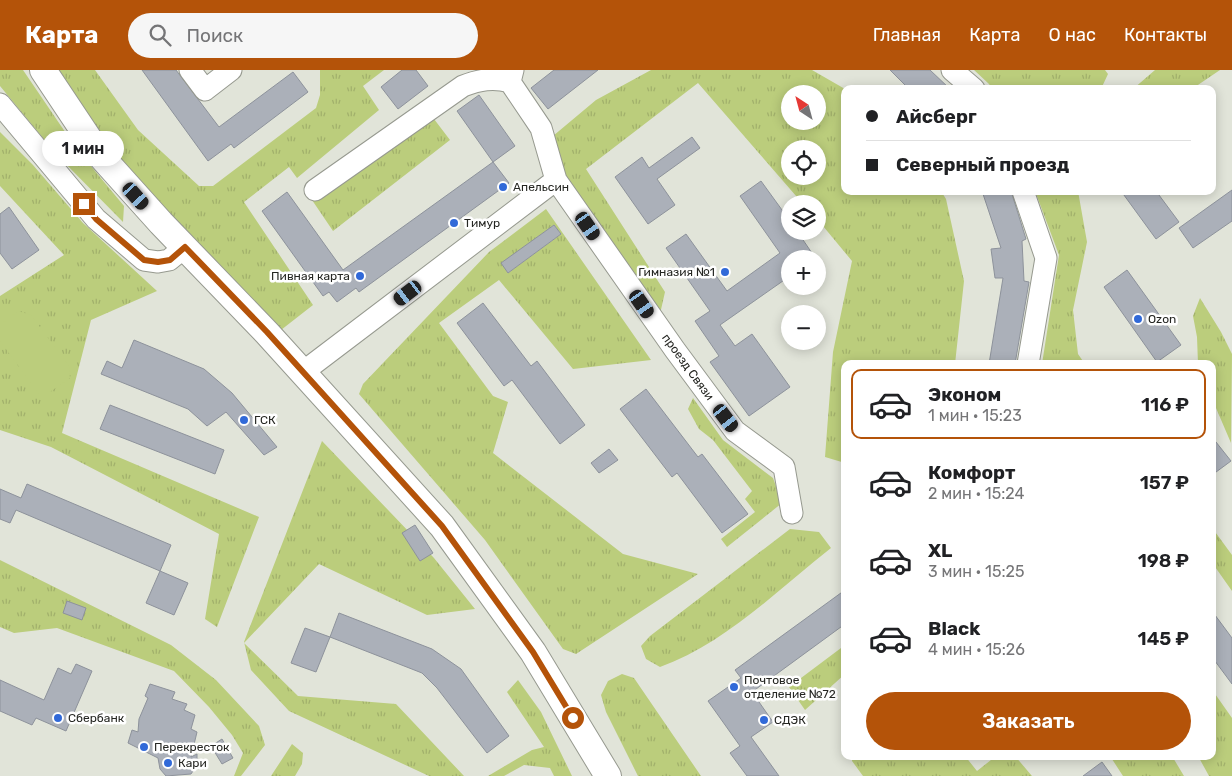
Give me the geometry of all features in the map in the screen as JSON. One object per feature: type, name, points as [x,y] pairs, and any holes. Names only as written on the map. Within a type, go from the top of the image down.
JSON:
[{"type":"main road","points":[[43,70],[99,154],[303,372],[417,497],[465,555],[538,659],[608,776]]},
{"type":"street","points":[[190,70],[205,90],[231,70]]},
{"type":"street","points":[[952,70],[969,85]]},
{"type":"street","name":"проезд Связи","points":[[315,190],[464,86],[489,79],[512,76],[541,128],[556,180],[675,350],[735,431],[784,467],[792,513]]},
{"type":"street","points":[[0,104],[96,219],[144,260],[158,262],[170,260],[185,247]]},
{"type":"street","points":[[303,372],[556,180]]},
{"type":"street","points":[[1024,195],[1046,258],[1029,360]]},
{"type":"green space","points":[[0,70],[23,70],[76,148],[124,206],[123,222],[56,154],[0,86]]},
{"type":"green space","points":[[55,70],[95,70],[138,130],[199,186],[213,186],[316,108],[320,95],[320,70],[384,70],[363,86],[379,110],[297,178],[289,167],[244,202],[313,305],[281,330],[107,147]]},
{"type":"green space","points":[[651,70],[812,70],[841,87],[841,195],[944,195],[946,199],[964,281],[955,360],[841,360],[841,462],[825,457],[833,352],[852,261],[826,230],[826,195],[795,195],[787,185],[826,185],[826,140],[781,140],[781,179],[698,83],[586,169],[665,292],[660,314],[563,173],[553,136],[596,100]]},
{"type":"green space","points":[[974,70],[1105,70],[1108,74],[1103,85],[989,84]]},
{"type":"green space","points":[[1155,70],[1220,70],[1198,85],[1138,85]]},
{"type":"green space","points":[[434,119],[450,140],[333,231],[312,200]]},
{"type":"green space","points":[[0,132],[33,165],[83,223],[157,291],[91,320],[62,433],[259,517],[217,627],[205,619],[219,534],[51,447],[0,430],[0,296],[64,255],[0,186]]},
{"type":"green space","points":[[1036,195],[1079,195],[1087,242],[1073,310],[1078,354],[1082,360],[1043,360],[1059,255]]},
{"type":"green space","points":[[546,209],[651,360],[573,369],[499,280],[439,323],[493,396],[508,402],[493,453],[623,554],[698,574],[576,654],[563,649],[485,540],[359,394],[363,384],[489,252]],"holes":[[[554,225],[561,234],[508,273],[502,263]]]},
{"type":"green space","points":[[1200,298],[1232,354],[1231,443],[1216,408],[1216,360],[1198,360],[1197,337],[1193,316]]},
{"type":"green space","points":[[18,311],[31,315],[69,366],[70,378],[47,394],[39,394],[0,341],[0,325]]},
{"type":"green space","points":[[693,398],[723,440],[773,478],[782,503],[727,547],[721,539],[755,512],[745,499],[752,491],[713,440],[699,429],[688,409]]},
{"type":"green space","points":[[322,441],[434,558],[475,609],[427,615],[319,564],[244,643]]},
{"type":"green space","points":[[790,529],[819,532],[831,548],[750,615],[706,645],[660,667],[646,659],[641,646],[650,636]]},
{"type":"green space","points":[[1216,533],[1232,555],[1232,591],[1216,568]]},
{"type":"green space","points":[[0,560],[171,645],[216,680],[259,726],[265,745],[241,776],[234,776],[243,753],[232,735],[209,707],[174,671],[57,628],[14,633],[0,627]]},
{"type":"green space","points":[[244,643],[298,696],[396,704],[464,776],[429,776],[289,711],[251,670]]},
{"type":"green space","points":[[841,648],[841,678],[805,710],[789,687]]},
{"type":"green space","points":[[622,674],[634,678],[701,776],[638,776],[606,712],[601,695],[608,681]]},
{"type":"green space","points":[[518,680],[541,712],[572,776],[554,776],[550,768],[524,765],[504,776],[488,776],[532,750],[544,747],[507,692]]},
{"type":"green space","points":[[1216,695],[1232,718],[1232,776],[1209,776],[1200,760],[1216,760]]},
{"type":"green space","points":[[292,744],[303,753],[302,764],[295,776],[271,776]]},
{"type":"green space","points":[[968,760],[977,771],[991,760],[1018,760],[1032,776],[863,776],[852,761]]},
{"type":"green space","points":[[1113,760],[1174,760],[1184,776],[1123,776]]},
{"type":"building","points":[[142,70],[176,70],[219,127],[293,72],[308,92],[234,148],[231,144],[208,161]]},
{"type":"building","points":[[402,70],[416,70],[428,86],[398,109],[381,87]]},
{"type":"building","points":[[554,70],[598,70],[548,109],[531,88]]},
{"type":"building","points":[[890,70],[930,70],[946,85],[905,85]]},
{"type":"building","points":[[479,95],[515,146],[493,162],[457,111]]},
{"type":"building","points":[[692,137],[700,148],[657,179],[675,205],[648,224],[615,177],[642,157],[649,168]]},
{"type":"building","points":[[493,162],[509,183],[359,292],[356,288],[337,302],[329,292],[323,296],[262,211],[287,192],[343,270]]},
{"type":"building","points":[[761,181],[781,209],[781,240],[803,240],[810,250],[781,250],[781,282],[720,325],[735,346],[752,334],[790,387],[749,416],[710,362],[719,356],[695,321],[710,311],[666,248],[686,234],[727,291],[780,253],[740,196]]},
{"type":"building","points":[[1232,190],[1232,221],[1193,248],[1179,228]]},
{"type":"building","points":[[983,195],[1012,195],[1026,239],[1022,241],[1024,281],[1029,282],[1016,360],[990,360],[1003,278],[995,278],[991,249],[1001,248]]},
{"type":"building","points":[[1124,195],[1159,195],[1179,222],[1156,239]]},
{"type":"building","points":[[9,207],[39,250],[12,269],[0,253],[0,214]]},
{"type":"building","points":[[554,225],[561,234],[508,273],[501,263]]},
{"type":"building","points":[[1127,270],[1181,345],[1160,360],[1156,360],[1104,287]]},
{"type":"building","points":[[483,303],[531,366],[537,361],[585,425],[560,444],[512,380],[504,386],[457,323]]},
{"type":"building","points":[[134,340],[204,369],[232,393],[277,447],[264,455],[226,412],[207,426],[188,409],[101,374],[107,361],[122,368]]},
{"type":"building","points":[[646,389],[698,457],[702,454],[748,514],[722,533],[677,473],[672,477],[620,409]]},
{"type":"building","points":[[110,405],[224,450],[215,474],[100,429]]},
{"type":"building","points":[[1216,442],[1231,461],[1216,472]]},
{"type":"building","points":[[609,449],[618,460],[599,473],[591,463]]},
{"type":"building","points":[[27,484],[171,545],[160,571],[16,510],[10,523],[0,519],[0,489],[21,498]]},
{"type":"building","points":[[415,525],[433,553],[420,561],[402,533]]},
{"type":"building","points":[[160,571],[188,583],[174,615],[146,603]]},
{"type":"building","points":[[841,593],[841,627],[752,692],[773,722],[751,737],[779,776],[747,776],[730,753],[740,746],[708,701],[741,678],[735,670]]},
{"type":"building","points":[[67,601],[86,608],[82,620],[63,613]]},
{"type":"building","points":[[339,613],[432,649],[461,669],[509,736],[487,753],[437,688],[422,673],[330,637]]},
{"type":"building","points":[[1216,616],[1232,638],[1232,684],[1216,662]]},
{"type":"building","points":[[305,628],[330,637],[316,672],[291,663]]},
{"type":"building","points":[[76,664],[92,671],[66,731],[36,718],[32,725],[0,711],[0,680],[44,700],[58,668],[71,674]]},
{"type":"building","points":[[150,684],[175,692],[172,699],[187,704],[184,710],[195,715],[191,729],[197,732],[191,757],[197,754],[197,765],[191,774],[166,776],[160,769],[158,758],[128,743],[132,730],[138,732],[139,719],[148,698],[145,696]]},
{"type":"building","points":[[222,739],[233,758],[222,764],[211,746]]},
{"type":"building","points":[[1102,762],[1112,776],[1083,776]]},
{"type":"place","name":"Апельсин","points":[[503,187]]},
{"type":"place","name":"Тимур","points":[[454,223]]},
{"type":"place","name":"Гимназия №1","points":[[725,272]]},
{"type":"place","name":"Пивная карта","points":[[360,276]]},
{"type":"place","name":"Ozon","points":[[1138,319]]},
{"type":"place","name":"ГСК","points":[[244,420]]},
{"type":"place","name":"Почтовое отделение №72","points":[[734,687]]},
{"type":"place","name":"Сбербанк","points":[[58,718]]},
{"type":"place","name":"СДЭК","points":[[764,720]]},
{"type":"place","name":"Перекресток","points":[[144,747]]},
{"type":"place","name":"Кари","points":[[168,763]]},
{"type":"route","points":[[84,204],[96,219],[144,260],[158,262],[170,260],[185,247],[267,332],[417,497],[465,555],[533,652],[573,718]]}]
